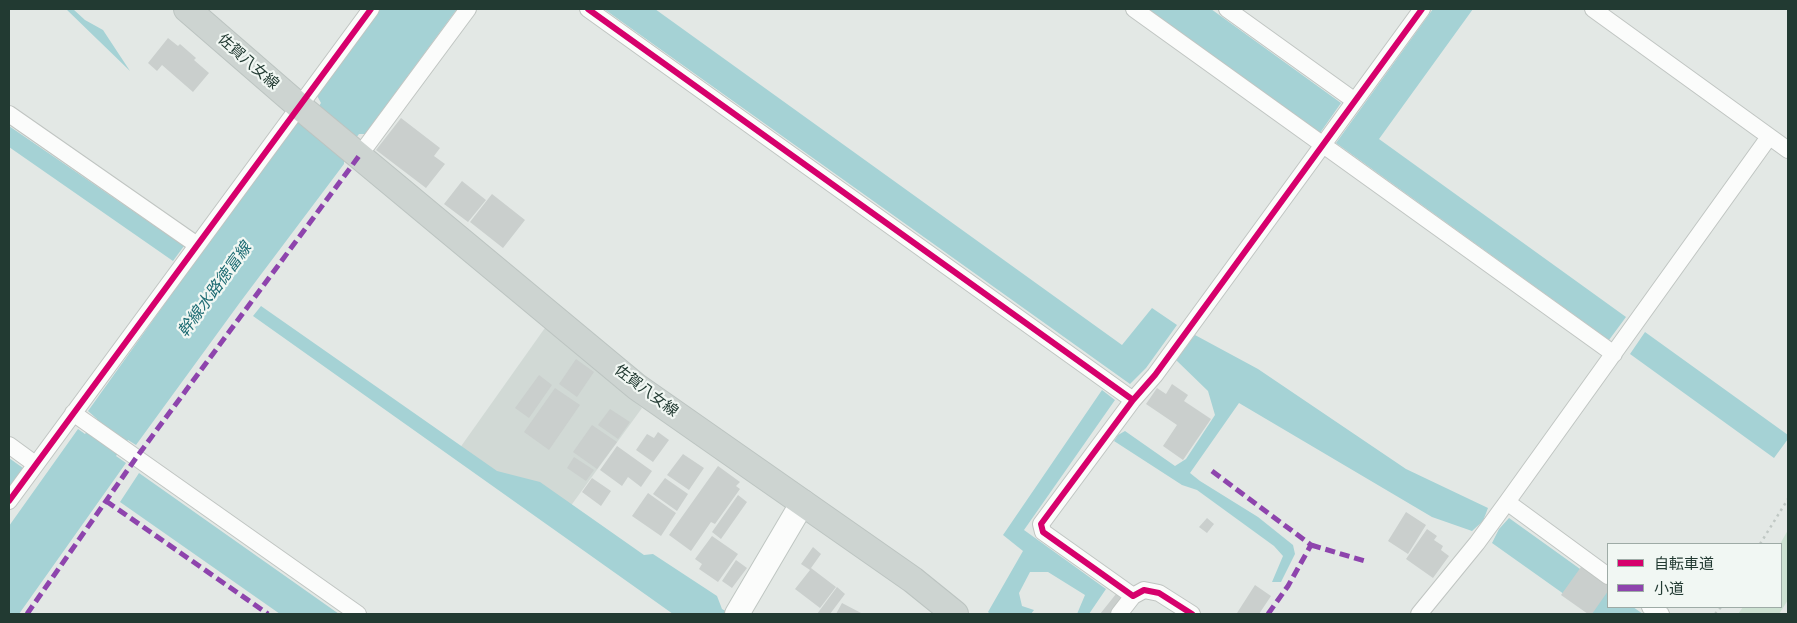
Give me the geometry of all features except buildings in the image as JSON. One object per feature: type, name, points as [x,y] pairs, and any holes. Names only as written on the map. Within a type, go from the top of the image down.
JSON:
[{"type":"main road","name":"佐賀八女線","points":[[187,9],[304,111],[637,387],[913,580],[955,614]]},
{"type":"street","points":[[9,501],[36,464],[78,416],[197,245],[304,111],[371,9]]},
{"type":"street","points":[[355,153],[468,9]]},
{"type":"street","points":[[588,9],[1133,400]]},
{"type":"street","points":[[1134,9],[1614,354]]},
{"type":"street","points":[[1227,9],[1355,101]]},
{"type":"street","points":[[1133,596],[1043,532],[1041,524],[1133,400],[1155,375],[1422,9]]},
{"type":"street","points":[[1593,9],[1788,150]]},
{"type":"street","points":[[9,114],[197,245]]},
{"type":"street","points":[[1419,614],[1477,543],[1770,137]]},
{"type":"street","points":[[78,416],[358,614]]},
{"type":"street","points":[[9,445],[36,464]]},
{"type":"street","points":[[737,614],[802,502]]},
{"type":"street","points":[[1507,502],[1607,575]]},
{"type":"street","points":[[1119,614],[1133,596],[1144,590],[1160,593],[1192,614]]},
{"type":"path","points":[[1761,543],[1788,498]]},
{"type":"shaded area","points":[[547,325],[642,408],[559,522],[457,452]]},
{"type":"green space","points":[[1788,530],[1788,600],[1779,614],[1738,614],[1742,608],[1782,608],[1781,543]]},
{"type":"water","points":[[66,9],[73,9],[85,20],[103,30],[130,71]]},
{"type":"water","name":"幹線水路徳富線","points":[[379,9],[457,9],[365,134],[359,134],[344,154],[344,164],[136,445],[128,440],[116,456],[126,463],[19,614],[9,614],[9,526],[78,429],[85,434],[97,419],[88,411],[294,123],[307,123],[321,103],[316,94]]},
{"type":"water","points":[[604,9],[655,9],[1122,345],[1152,308],[1177,325],[1146,368],[1130,384]]},
{"type":"water","points":[[1147,9],[1211,9],[1341,103],[1320,133]]},
{"type":"water","points":[[1433,9],[1473,9],[1379,139],[1626,317],[1609,340],[1336,143]]},
{"type":"water","points":[[9,126],[184,246],[173,261],[9,147]]},
{"type":"water","points":[[261,306],[497,471],[540,482],[644,555],[653,554],[717,596],[722,609],[731,614],[673,614],[253,316]]},
{"type":"water","points":[[1645,332],[1788,435],[1788,439],[1774,458],[1630,354]]},
{"type":"water","points":[[1195,335],[1258,369],[1406,469],[1488,508],[1483,521],[1472,531],[1432,517],[1239,403],[1190,473],[1258,517],[1293,545],[1295,554],[1281,582],[1272,582],[1283,556],[1274,546],[1197,490],[1182,485],[1114,441],[1118,435],[1125,431],[1175,466],[1186,459],[1215,415],[1208,391],[1176,360]]},
{"type":"water","points":[[1102,390],[1115,400],[1024,530],[1106,589],[1089,614],[1077,614],[1085,595],[1048,572],[1030,572],[1019,593],[1022,606],[1034,610],[1031,614],[990,614],[988,612],[1023,551],[1003,535]]},
{"type":"water","points":[[9,458],[23,468],[9,489]]},
{"type":"water","points":[[139,473],[339,614],[280,614],[120,502]]},
{"type":"water","points":[[1509,518],[1607,588],[1607,608],[1634,608],[1643,614],[1592,614],[1492,543],[1499,529]]},
{"type":"marked path","points":[[27,614],[136,458],[359,156]]},
{"type":"marked path","points":[[1212,471],[1311,545],[1288,586],[1268,614]]},
{"type":"marked path","points":[[106,501],[268,614]]},
{"type":"marked path","points":[[1311,545],[1365,561]]},
{"type":"cycle path","points":[[9,501],[371,9]]},
{"type":"cycle path","points":[[588,9],[1133,400]]},
{"type":"cycle path","points":[[1192,614],[1159,593],[1144,590],[1133,596],[1043,532],[1041,524],[1133,400],[1155,375],[1422,9]]}]
